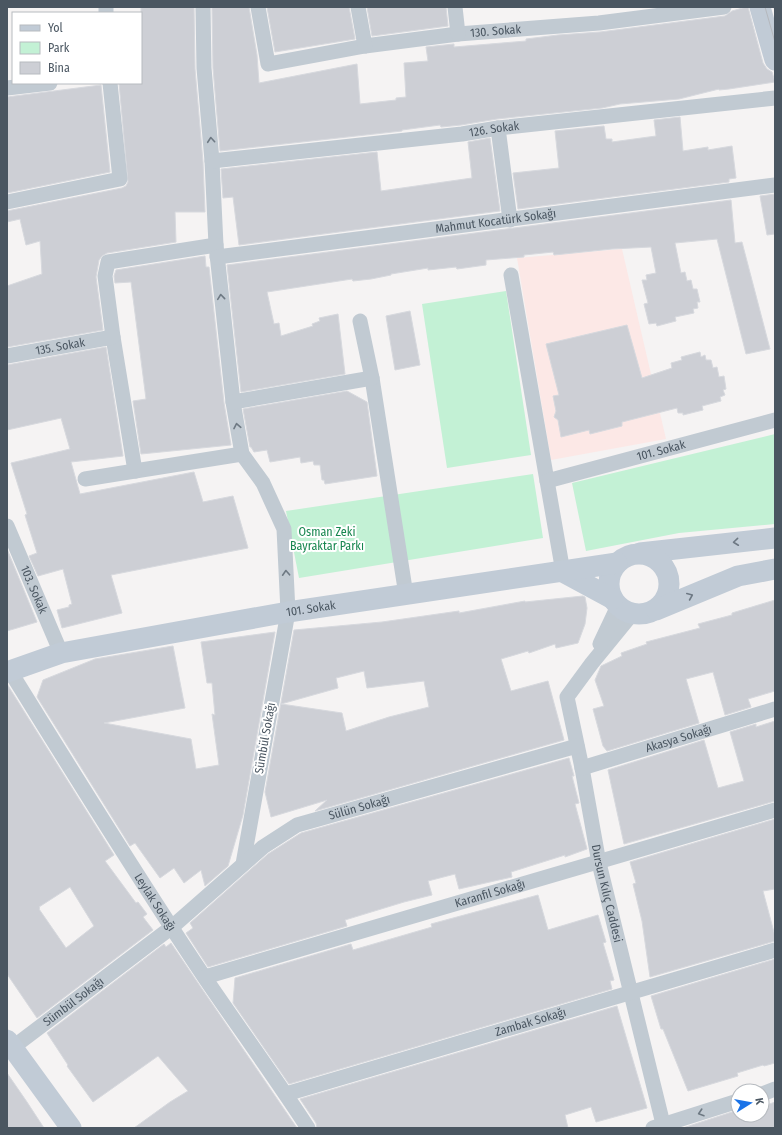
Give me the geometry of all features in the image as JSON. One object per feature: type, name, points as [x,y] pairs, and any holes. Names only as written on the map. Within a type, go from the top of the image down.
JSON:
[{"type":"street","points":[[85,479],[242,454],[233,402],[216,251],[212,161],[204,68],[203,7]]},
{"type":"street","name":"130. Sokak","points":[[258,7],[268,64],[365,46],[458,34],[599,23],[724,7]]},
{"type":"street","points":[[358,7],[365,46]]},
{"type":"street","points":[[455,7],[458,34]]},
{"type":"street","points":[[760,7],[775,60]]},
{"type":"street","points":[[7,88],[41,84]]},
{"type":"street","points":[[7,202],[120,179],[110,84]]},
{"type":"street","name":"126. Sokak","points":[[212,161],[775,98]]},
{"type":"street","points":[[498,128],[510,220]]},
{"type":"street","name":"Mahmut Kocatürk Sokağı","points":[[113,337],[105,276],[108,262],[510,220],[775,185]]},
{"type":"street","points":[[511,275],[563,572],[621,606],[647,614],[738,576],[775,568]]},
{"type":"street","points":[[360,321],[372,378],[406,595]]},
{"type":"street","points":[[113,337],[134,471]]},
{"type":"street","name":"135. Sokak","points":[[7,356],[113,337]]},
{"type":"street","points":[[233,402],[372,378]]},
{"type":"street","name":"101. Sokak","points":[[547,480],[775,420]]},
{"type":"street","name":"Sümbül Sokağı","points":[[242,454],[263,483],[284,529],[288,612],[243,864]]},
{"type":"street","name":"103. Sokak","points":[[7,526],[11,545],[61,653]]},
{"type":"street","points":[[621,606],[609,590],[609,581],[617,563],[623,558],[630,555],[775,538]]},
{"type":"street","points":[[638,554],[648,555],[657,560],[664,567],[669,576],[670,586],[667,596],[662,605],[654,611]]},
{"type":"street","name":"101. Sokak","points":[[8,672],[61,653],[288,612],[617,563]]},
{"type":"street","name":"Dursun Kılıç Caddesi","points":[[621,606],[592,663],[567,697],[582,768],[599,863],[631,992],[660,1127]]},
{"type":"street","name":"Leylak Sokağı","points":[[8,672],[172,927],[308,1128]]},
{"type":"street","name":"Akasya Sokağı","points":[[582,768],[775,709]]},
{"type":"street","name":"Sülün Sokağı","points":[[172,927],[263,847],[297,825],[577,746]]},
{"type":"street","name":"Karanfil Sokağı","points":[[205,977],[599,863],[775,810]]},
{"type":"street","name":"Sümbül Sokağı","points":[[10,1044],[172,927]]},
{"type":"street","name":"Zambak Sokağı","points":[[286,1094],[775,950]]},
{"type":"street","points":[[10,1044],[71,1128]]},
{"type":"street","points":[[660,1127],[730,1104]]},
{"type":"shaded area","points":[[622,249],[666,439],[551,460],[517,258]]},
{"type":"green space","points":[[506,291],[531,455],[447,468],[422,304]]},
{"type":"green space","points":[[775,434],[775,524],[679,533],[586,551],[572,483]]},
{"type":"green space","name":"Osman Zeki Bayraktar Parkı","points":[[533,474],[543,538],[299,578],[286,511]]},
{"type":"building","points":[[141,7],[194,7],[195,69],[203,162],[205,212],[175,212],[176,242],[107,253],[102,256],[99,260],[96,277],[103,330],[7,347],[7,286],[42,274],[40,241],[26,245],[20,219],[7,222],[7,211],[122,188],[126,186],[128,182],[119,84],[142,84]]},
{"type":"building","points":[[212,7],[249,7],[257,55],[259,83],[357,64],[360,104],[396,100],[396,98],[406,97],[404,63],[428,61],[426,47],[454,44],[454,47],[526,41],[526,39],[558,35],[600,32],[725,16],[732,11],[746,7],[748,7],[763,63],[767,69],[772,72],[775,82],[729,89],[719,89],[679,99],[620,104],[602,108],[497,119],[461,125],[441,127],[440,125],[402,131],[220,151],[213,68]]},
{"type":"building","points":[[267,7],[349,7],[355,39],[275,52]]},
{"type":"building","points":[[367,7],[446,7],[448,26],[372,36]]},
{"type":"building","points":[[101,85],[110,172],[7,193],[7,97]]},
{"type":"building","points":[[680,117],[683,151],[708,147],[708,150],[732,146],[736,178],[729,179],[729,182],[518,209],[513,173],[559,168],[555,131],[604,126],[606,139],[612,139],[612,142],[656,136],[654,120]]},
{"type":"building","points":[[490,138],[500,211],[239,245],[233,197],[223,198],[221,169],[377,152],[381,191],[472,178],[468,142]]},
{"type":"building","points":[[775,194],[775,234],[767,235],[760,196]]},
{"type":"building","points":[[731,200],[735,243],[742,242],[770,349],[746,354],[717,239],[675,243],[681,273],[685,272],[687,281],[691,280],[693,289],[697,289],[700,302],[697,302],[698,308],[693,309],[694,313],[675,317],[676,321],[657,326],[656,323],[649,324],[644,304],[648,303],[642,280],[647,280],[646,275],[656,273],[651,247],[612,249],[554,255],[553,252],[524,255],[524,257],[486,260],[486,265],[457,269],[456,267],[428,270],[428,268],[371,279],[353,281],[352,279],[267,292],[274,324],[279,323],[281,336],[313,326],[312,324],[320,321],[319,318],[338,314],[345,374],[241,392],[227,265]]},
{"type":"building","points":[[205,256],[206,267],[209,267],[224,403],[231,445],[141,454],[133,401],[146,399],[131,282],[115,283],[114,276],[116,270]]},
{"type":"building","points":[[410,311],[420,365],[395,370],[386,316]]},
{"type":"building","points":[[627,325],[642,378],[672,368],[671,363],[682,360],[681,357],[700,352],[701,357],[705,355],[706,360],[711,360],[713,368],[717,367],[719,377],[724,376],[726,389],[723,390],[725,395],[720,397],[721,401],[702,406],[703,410],[683,415],[683,413],[678,413],[677,408],[622,422],[622,426],[590,434],[589,430],[561,437],[558,420],[554,417],[556,411],[553,396],[559,395],[546,344]]},
{"type":"building","points":[[106,347],[123,456],[71,462],[80,494],[194,472],[203,502],[233,496],[248,548],[111,575],[122,613],[62,628],[57,610],[69,607],[69,605],[72,604],[63,569],[38,576],[29,556],[37,553],[25,515],[27,514],[11,463],[70,449],[61,418],[7,430],[7,365]]},
{"type":"building","points":[[347,391],[367,402],[377,476],[325,484],[324,480],[322,480],[320,465],[314,465],[313,461],[301,463],[300,457],[270,462],[267,450],[254,452],[250,447],[243,409]]},
{"type":"building","points":[[7,549],[37,622],[7,631]]},
{"type":"building","points":[[585,597],[587,608],[585,624],[578,643],[556,648],[555,644],[529,653],[528,651],[501,659],[511,691],[548,681],[564,740],[315,811],[327,800],[271,817],[265,792],[294,630],[382,622],[459,611],[459,613],[525,602]],"holes":[[[364,671],[367,688],[424,681],[429,707],[389,717],[346,731],[342,713],[281,704],[338,688],[336,678]]]},
{"type":"building","points":[[775,600],[775,691],[748,699],[751,707],[725,715],[713,672],[686,679],[699,723],[607,751],[603,746],[593,709],[604,706],[595,680],[601,666],[622,656],[621,653],[647,644],[646,642],[700,628],[698,624],[732,615],[732,613]]},
{"type":"building","points":[[275,632],[243,815],[228,866],[205,886],[201,870],[184,883],[174,868],[160,878],[135,843],[130,846],[37,697],[43,680],[95,659],[173,646],[185,708],[104,723],[191,739],[196,769],[219,765],[212,714],[215,715],[212,683],[207,683],[201,642]]},
{"type":"building","points":[[7,684],[114,855],[105,861],[136,903],[138,902],[147,914],[143,917],[153,930],[37,1018],[7,974]],"holes":[[[70,887],[94,926],[66,948],[39,907]]]},
{"type":"building","points":[[775,721],[775,801],[624,844],[608,770],[704,740],[718,788],[744,781],[730,732],[756,724],[756,727]]},
{"type":"building","points":[[569,758],[579,803],[575,804],[587,849],[565,857],[565,855],[511,872],[512,877],[459,889],[455,874],[428,881],[432,895],[345,920],[347,926],[208,967],[186,933],[193,928],[190,923],[268,854],[301,833]]},
{"type":"building","points":[[775,819],[775,889],[763,891],[775,941],[650,977],[642,921],[633,884],[636,883],[630,862]]},
{"type":"building","points":[[538,895],[548,930],[598,915],[606,942],[603,943],[614,980],[610,981],[612,989],[289,1084],[233,1003],[235,978],[351,944],[353,950],[432,927],[431,924]]},
{"type":"building","points":[[171,943],[297,1128],[134,1128],[188,1091],[158,1056],[93,1102],[67,1066],[68,1065],[47,1033],[164,944],[166,947]]},
{"type":"building","points":[[775,959],[775,1063],[737,1073],[738,1076],[688,1091],[663,1029],[661,1029],[651,996]]},
{"type":"building","points":[[617,1006],[647,1108],[596,1122],[591,1107],[565,1115],[568,1128],[317,1128],[316,1123],[300,1099]]},
{"type":"building","points":[[7,1073],[27,1102],[44,1128],[7,1128]]},
{"type":"building","points":[[775,1102],[775,1128],[683,1128],[730,1113],[730,1123],[770,1123],[770,1104]]},
{"type":"tram line","points":[[765,7],[775,42]]},
{"type":"tram line","points":[[774,7],[775,12]]}]
